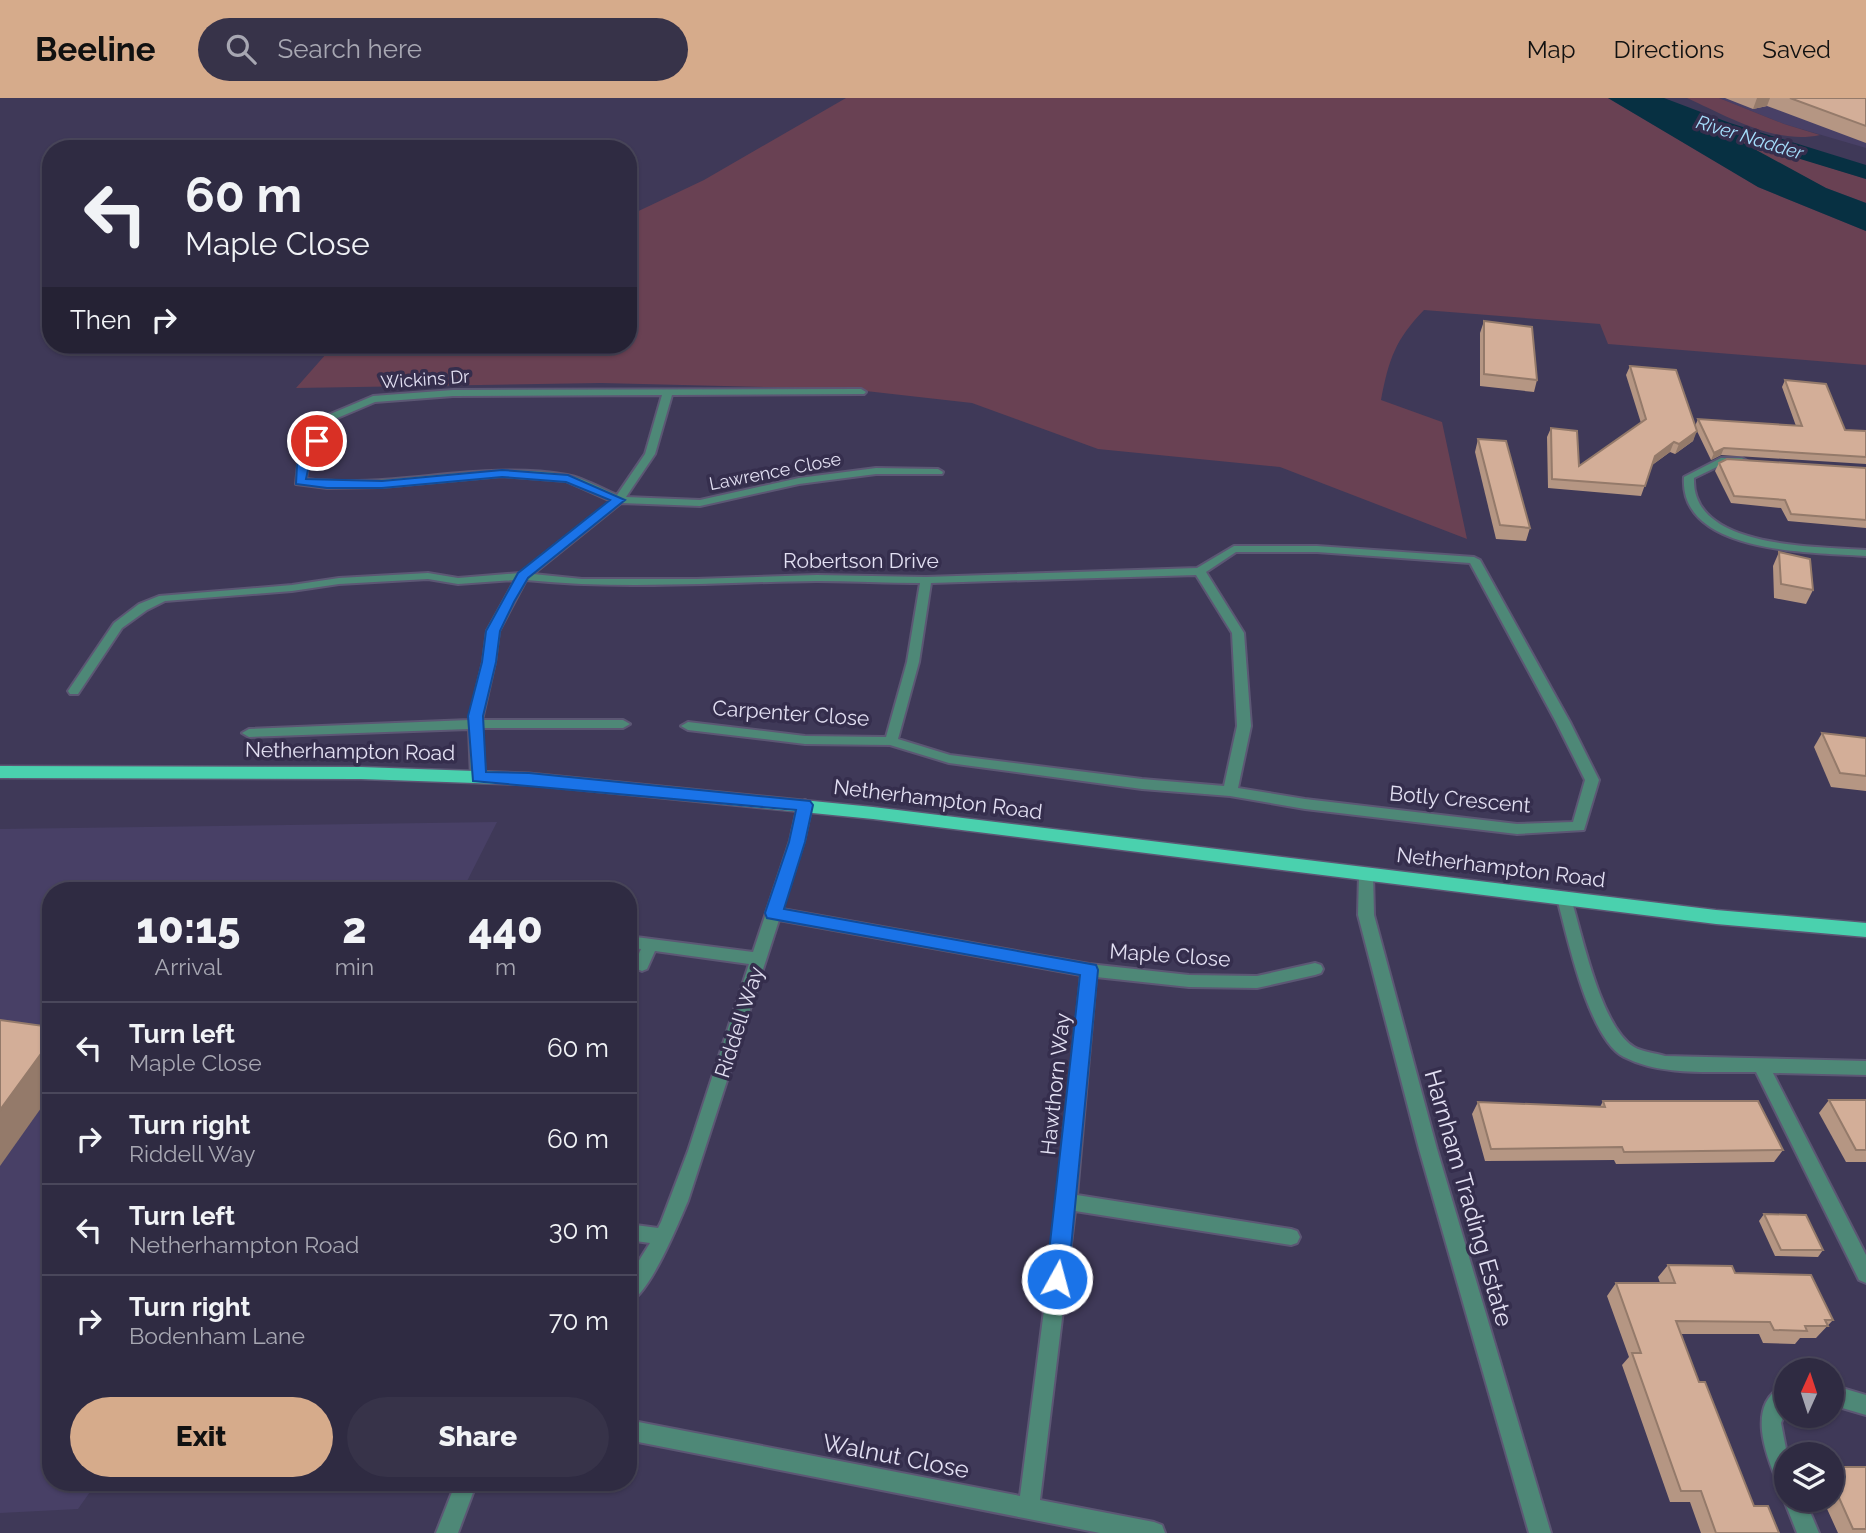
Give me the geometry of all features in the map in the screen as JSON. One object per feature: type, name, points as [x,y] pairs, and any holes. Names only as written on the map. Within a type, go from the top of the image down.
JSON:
[{"type":"main road","name":"Netherhampton Road","points":[[0,772],[361,773],[529,779],[805,805],[1716,917],[1866,930]]},
{"type":"street","points":[[478,777],[476,724],[493,631],[523,576],[619,500],[650,454],[668,393],[861,392]]},
{"type":"street","name":"Wickins Dr","points":[[619,500],[568,478],[502,473],[382,484],[327,485],[300,482],[303,465],[331,417],[373,399],[453,393],[668,393]]},
{"type":"street","points":[[1748,461],[1721,461],[1689,477],[1686,487],[1689,499],[1699,512],[1733,533],[1770,545],[1866,553]]},
{"type":"street","name":"Lawrence Close","points":[[619,500],[700,503],[799,481],[876,471],[938,472]]},
{"type":"street","name":"Botly Crescent","points":[[891,741],[949,759],[1142,784],[1230,791],[1305,804],[1517,829],[1579,827],[1592,780],[1474,560],[1317,550],[1234,549],[1200,571]]},
{"type":"street","points":[[1200,571],[1238,633],[1244,726],[1230,791]]},
{"type":"street","name":"Robertson Drive","points":[[74,691],[118,626],[143,607],[163,598],[292,588],[339,581],[428,576],[458,581],[523,576],[582,582],[926,580],[1200,571]]},
{"type":"street","points":[[891,741],[913,662],[926,580]]},
{"type":"street","points":[[249,733],[476,724],[623,724]]},
{"type":"street","name":"Carpenter Close","points":[[688,726],[805,740],[891,741]]},
{"type":"street","name":"Riddell Way","points":[[637,1280],[664,1237],[689,1172],[797,842],[805,805]]},
{"type":"street","name":"Harnham Trading Estate","points":[[1366,873],[1366,915],[1428,1149],[1540,1533]]},
{"type":"street","points":[[1564,898],[1593,998],[1609,1031],[1628,1052],[1665,1063],[1866,1068]]},
{"type":"street","name":"Maple Close","points":[[774,913],[1089,970],[1189,981],[1257,982],[1315,969]]},
{"type":"street","points":[[637,943],[760,959]]},
{"type":"street","points":[[642,965],[650,945]]},
{"type":"street","name":"Hawthorn Way","points":[[1029,1508],[1067,1202],[1089,970]]},
{"type":"street","points":[[1761,1065],[1866,1273]]},
{"type":"street","points":[[1067,1202],[1291,1237]]},
{"type":"street","points":[[637,1233],[664,1237]]},
{"type":"street","points":[[1844,1399],[1866,1405]]},
{"type":"street","points":[[1774,1412],[1770,1422],[1774,1442]]},
{"type":"street","name":"Walnut Close","points":[[637,1432],[1154,1533]]},
{"type":"street","points":[[447,1533],[463,1491]]},
{"type":"street","points":[[1800,1512],[1808,1533]]},
{"type":"shaded area","points":[[846,98],[1608,98],[1758,187],[1866,231],[1866,365],[1608,344],[1600,324],[1424,310],[1406,331],[1395,351],[1381,400],[1442,422],[1467,539],[1280,467],[1098,449],[972,403],[848,389],[601,383],[296,388],[326,354],[637,354],[637,212],[704,180]]},
{"type":"shaded area","points":[[1687,98],[1719,98],[1820,135],[1786,136],[1769,132]]},
{"type":"shaded area","points":[[1719,98],[1866,98],[1866,148],[1784,124]]},
{"type":"shaded area","points":[[1738,139],[1866,179],[1866,203],[1826,188],[1740,143]]},
{"type":"shaded area","points":[[497,822],[467,882],[42,882],[42,1491],[91,1491],[78,1509],[0,1513],[0,829]]},
{"type":"water","name":"River Nadder","points":[[1608,98],[1664,98],[1730,123],[1866,165],[1866,179],[1738,140],[1826,188],[1866,203],[1866,231],[1758,187]]},
{"type":"building","points":[[1790,98],[1866,98],[1866,126]]},
{"type":"building","points":[[1484,321],[1532,327],[1537,380],[1484,374]]},
{"type":"building","points":[[1630,366],[1676,370],[1697,431],[1679,444],[1674,442],[1655,456],[1645,486],[1552,479],[1551,428],[1577,431],[1579,466],[1646,419]]},
{"type":"building","points":[[1785,380],[1826,384],[1845,430],[1866,431],[1866,457],[1724,448],[1714,453],[1698,419],[1802,426]]},
{"type":"building","points":[[1478,439],[1506,441],[1530,528],[1500,525]]},
{"type":"building","points":[[1727,459],[1866,468],[1866,520],[1791,514],[1785,500],[1734,496],[1719,463]]},
{"type":"building","points":[[1779,552],[1810,559],[1813,590],[1781,584]]},
{"type":"building","points":[[1822,733],[1866,738],[1866,776],[1840,773]]},
{"type":"building","points":[[0,1020],[42,1026],[42,1052],[0,1110]]},
{"type":"building","points":[[1829,1100],[1866,1100],[1866,1150],[1856,1150]]},
{"type":"building","points":[[1603,1101],[1758,1101],[1783,1150],[1624,1152],[1622,1147],[1491,1149],[1478,1102],[1605,1107]]},
{"type":"building","points":[[1764,1214],[1806,1215],[1823,1250],[1781,1250]]},
{"type":"building","points":[[1668,1265],[1732,1266],[1735,1273],[1811,1275],[1833,1320],[1825,1320],[1828,1326],[1805,1326],[1807,1331],[1774,1330],[1770,1322],[1676,1321],[1699,1382],[1705,1382],[1754,1506],[1768,1506],[1779,1533],[1716,1533],[1701,1491],[1681,1491],[1632,1353],[1641,1353],[1616,1283],[1675,1283]]},
{"type":"building","points":[[1844,1467],[1866,1467],[1866,1529],[1853,1529],[1844,1509]]},
{"type":"route","points":[[317,441],[303,465],[300,482],[327,485],[382,484],[502,473],[568,478],[619,500],[523,576],[507,602],[493,631],[489,662],[475,716],[478,777],[529,779],[805,805],[797,842],[774,913],[1089,970],[1057,1279]]}]
